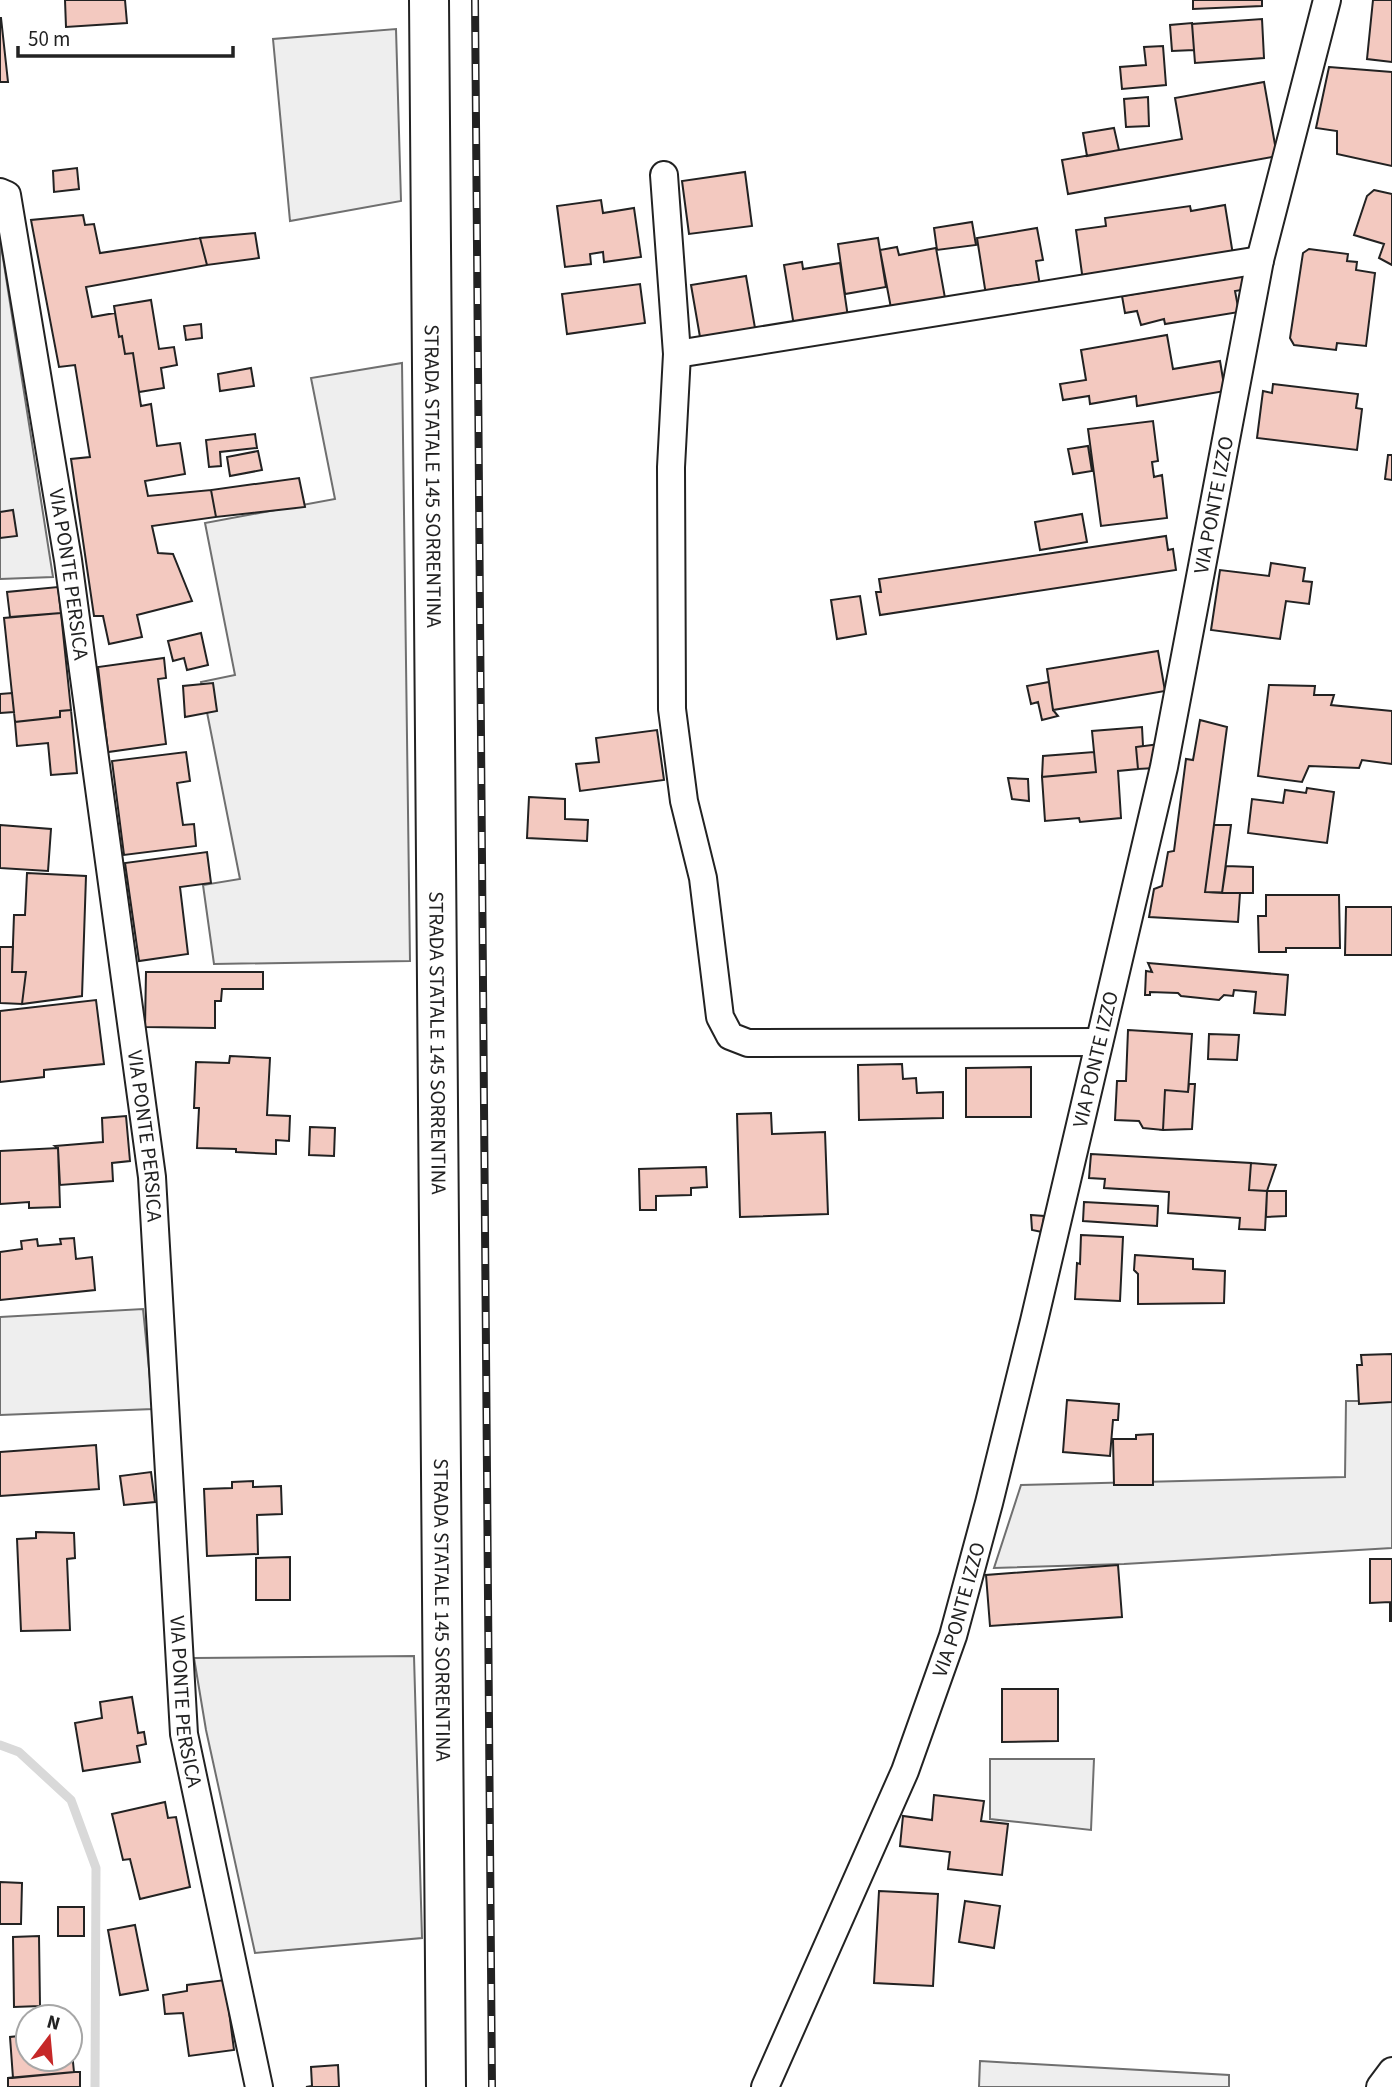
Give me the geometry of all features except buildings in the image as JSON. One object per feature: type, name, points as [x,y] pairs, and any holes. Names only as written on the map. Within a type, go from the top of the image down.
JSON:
[{"type":"highway","name":"STRADA STATALE 145 SORRENTINA","points":[[429,0],[446,2087]]},
{"type":"street","name":"VIA PONTE IZZO","points":[[765,2087],[905,1771],[953,1636],[989,1503],[1164,767],[1260,260],[1328,0]]},
{"type":"street","points":[[664,175],[677,354],[671,467],[672,709],[684,801],[703,878],[720,1017],[730,1036],[748,1043],[1099,1042]]},
{"type":"street","name":"VIA PONTE PERSICA","points":[[0,192],[7,195],[68,560],[152,1177],[184,1734],[259,2087]]},
{"type":"street","points":[[677,354],[1260,260]]},
{"type":"street","points":[[1380,2087],[1392,2071]]},
{"type":"shaded area","points":[[396,29],[401,201],[290,221],[273,39]]},
{"type":"shaded area","points":[[0,239],[53,577],[0,579]]},
{"type":"shaded area","points":[[402,363],[410,961],[214,964],[203,885],[240,879],[201,682],[235,675],[205,523],[335,499],[311,378]]},
{"type":"shaded area","points":[[143,1309],[153,1409],[0,1415],[0,1317]]},
{"type":"shaded area","points":[[1346,1401],[1392,1401],[1392,1548],[1124,1564],[994,1568],[1021,1485],[1345,1477]]},
{"type":"shaded area","points":[[414,1656],[422,1938],[255,1953],[206,1730],[194,1658]]},
{"type":"shaded area","points":[[990,1759],[1094,1759],[1091,1830],[990,1819]]},
{"type":"shaded area","points":[[980,2061],[1229,2075],[1229,2087],[979,2087]]},
{"type":"waterway","points":[[0,1745],[19,1752],[71,1800],[96,1868],[95,2087]]},
{"type":"railway","points":[[475,0],[492,2087]]}]
